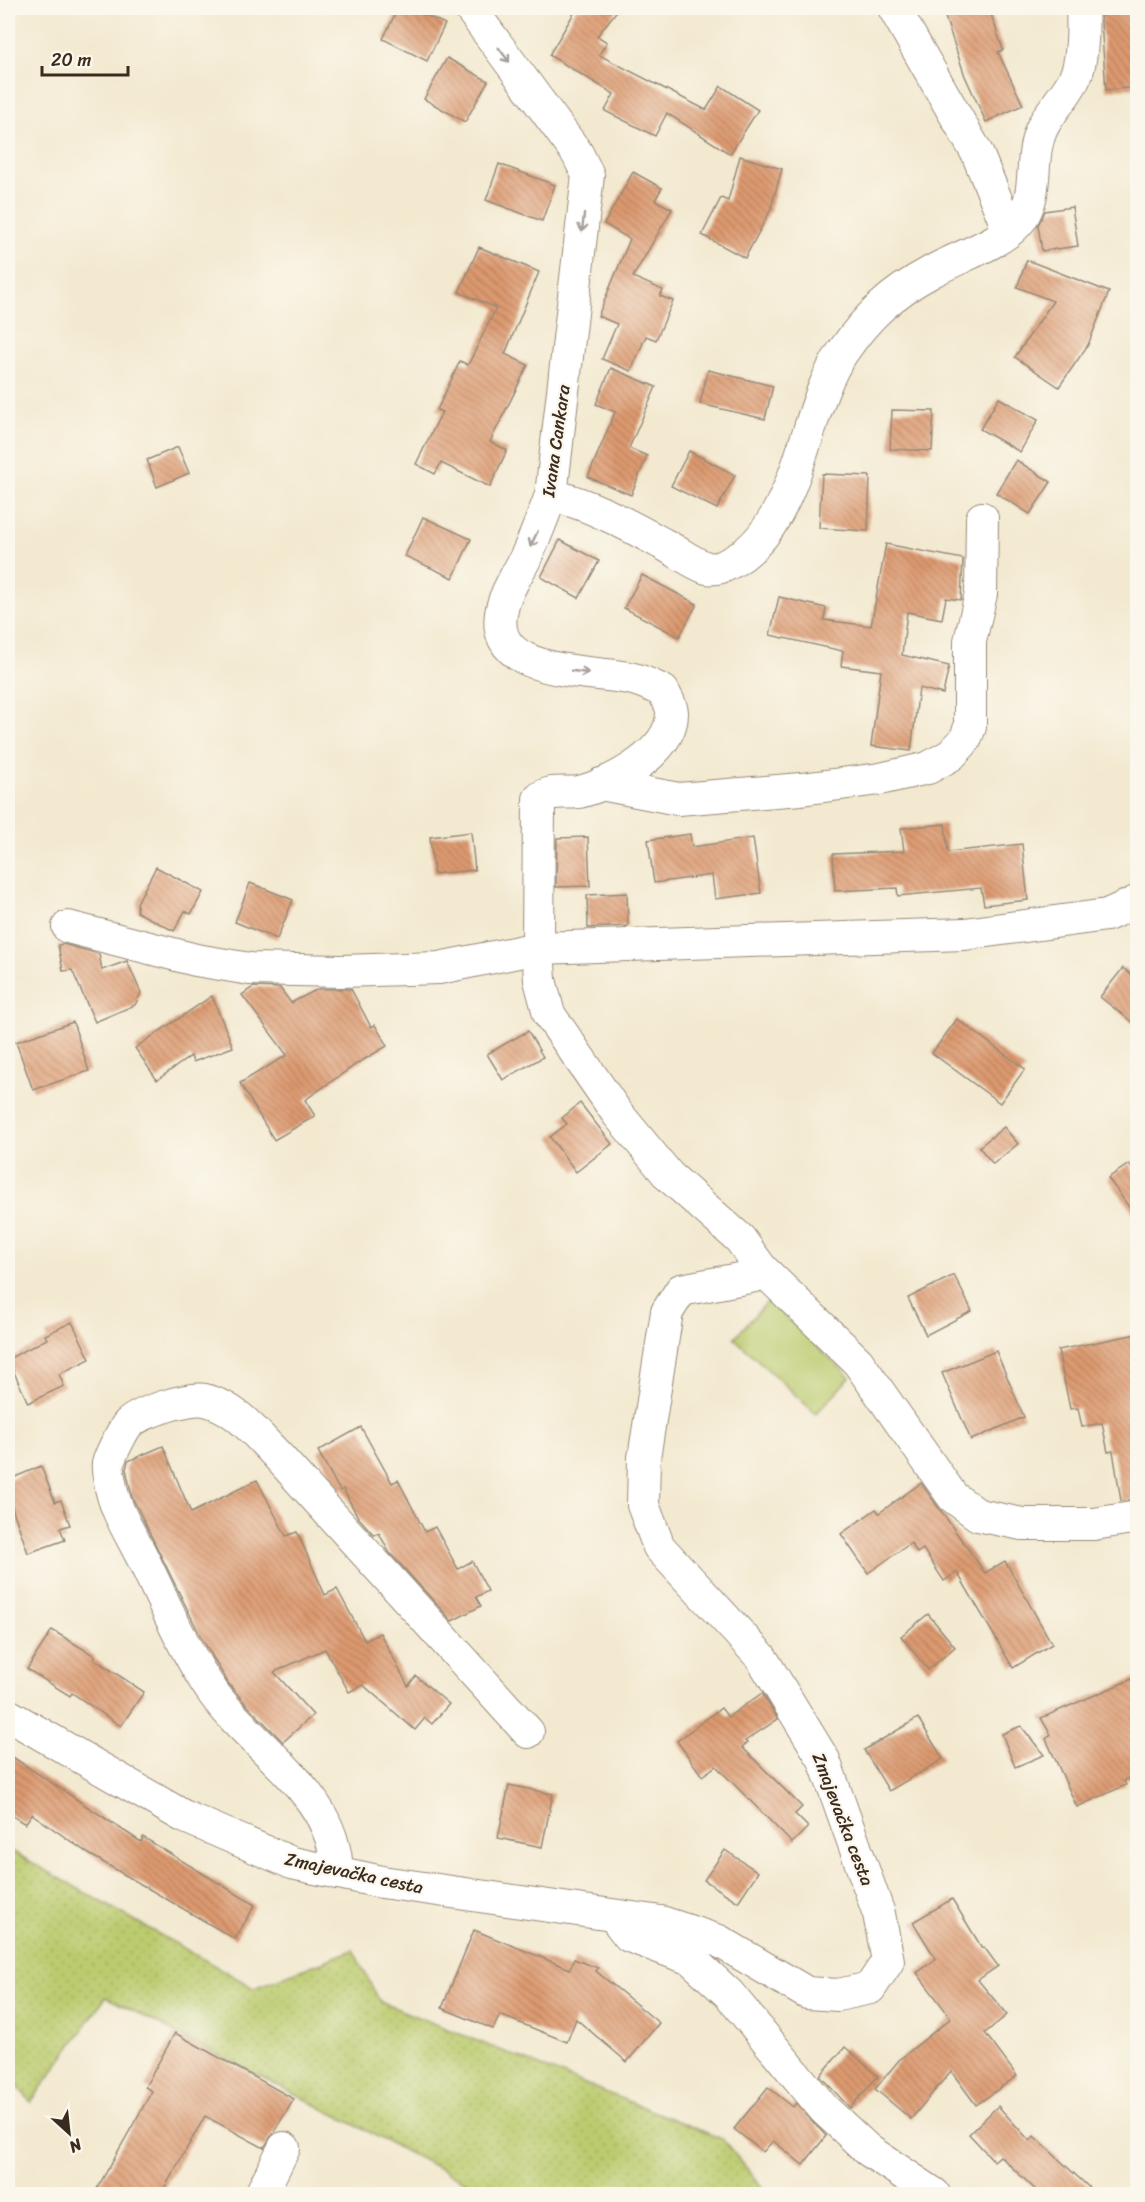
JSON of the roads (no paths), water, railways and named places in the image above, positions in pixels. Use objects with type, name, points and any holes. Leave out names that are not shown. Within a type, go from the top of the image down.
[{"type":"street","name":"Ivana Cankara","points":[[470,8],[577,153],[588,175],[551,495],[537,534],[503,604],[499,626],[508,645],[523,658],[538,666],[635,679],[663,691],[672,711],[669,731],[654,753],[601,784],[578,792],[546,794],[539,799],[538,948]]},
{"type":"street","points":[[894,8],[977,153],[1009,231]]},
{"type":"street","points":[[551,495],[572,500],[708,568],[723,567],[746,553],[769,526],[794,479],[824,385],[841,354],[876,308],[930,272],[1009,231],[1022,217],[1032,194],[1036,139],[1050,111],[1076,75],[1083,27],[1082,8]]},
{"type":"street","points":[[601,784],[678,799],[790,790],[880,779],[928,768],[951,755],[965,740],[970,727],[970,642],[981,594],[982,518]]},
{"type":"street","points":[[68,927],[196,960],[250,969],[341,972],[439,968],[538,948],[966,934],[1107,915],[1137,901]]},
{"type":"street","points":[[538,948],[540,980],[549,1014],[617,1113],[669,1176],[740,1239],[761,1268],[858,1362],[953,1497],[978,1515],[1022,1524],[1094,1524],[1137,1517]]},
{"type":"street","name":"Zmajevačka cesta","points":[[8,1715],[183,1816],[292,1863],[382,1882],[661,1922],[719,1941],[807,1993],[838,1995],[870,1988],[888,1961],[879,1914],[824,1760],[761,1657],[659,1547],[643,1505],[644,1458],[667,1312],[681,1290],[755,1276],[761,1268]]},
{"type":"street","points":[[337,1872],[337,1854],[323,1819],[299,1782],[252,1739],[214,1694],[192,1658],[112,1496],[108,1464],[127,1424],[146,1414],[181,1402],[203,1400],[233,1411],[276,1454],[528,1732]]},
{"type":"street","points":[[618,1916],[619,1924],[629,1936],[691,1959],[729,1994],[824,2109],[868,2150],[933,2194]]},
{"type":"street","points":[[261,2194],[284,2148]]}]
